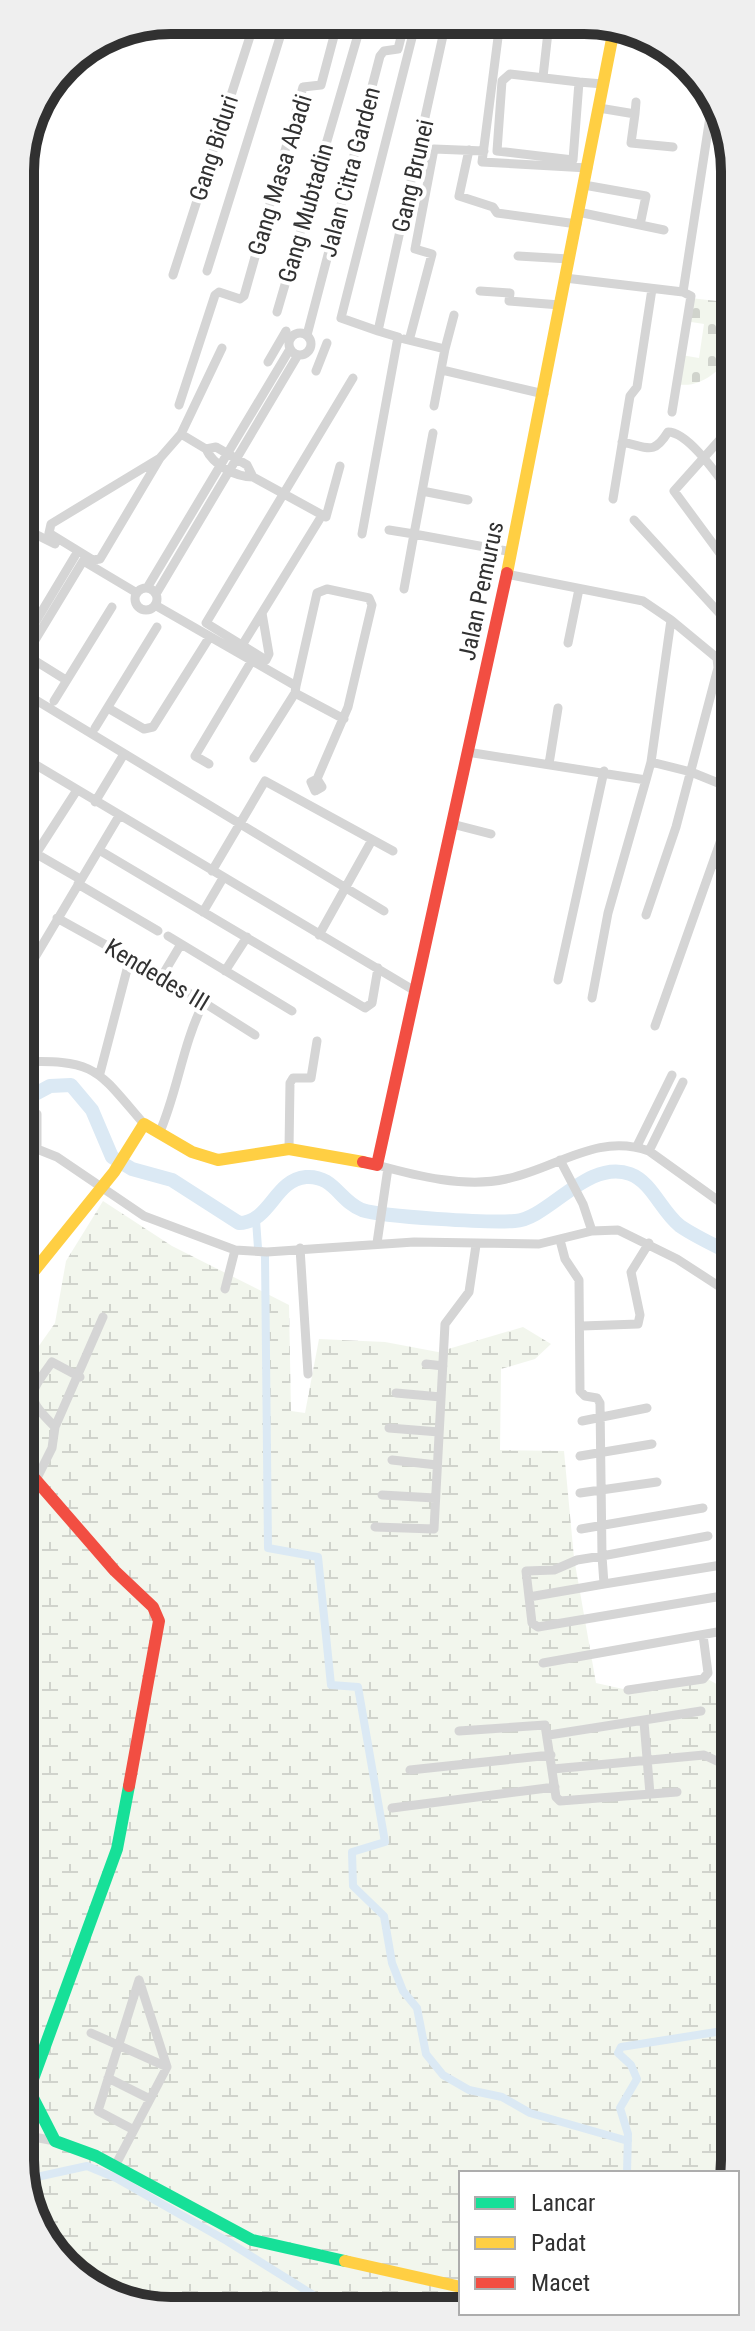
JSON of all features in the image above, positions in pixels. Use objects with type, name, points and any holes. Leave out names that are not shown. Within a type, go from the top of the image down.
[{"type":"street","name":"Gang Biduri","points":[[173,275],[251,34]]},
{"type":"street","points":[[207,271],[281,34]]},
{"type":"street","name":"Gang Masa Abadi","points":[[179,405],[215,295],[219,292],[240,299],[244,296],[303,87],[321,85],[335,34]]},
{"type":"street","name":"Gang Mubtadin","points":[[277,312],[358,34]]},
{"type":"street","name":"Jalan Citra Garden","points":[[307,335],[380,56],[384,51],[398,49],[402,34]]},
{"type":"street","points":[[413,34],[341,318],[445,349]]},
{"type":"street","name":"Gang Brunei","points":[[378,331],[443,34]]},
{"type":"street","points":[[499,34],[482,162],[589,165]]},
{"type":"street","points":[[543,77],[548,34]]},
{"type":"street","name":"Jalan Pemurus","points":[[382,1166],[415,991],[512,552],[612,38]]},
{"type":"street","points":[[589,165],[573,160],[497,151],[504,76],[603,84]]},
{"type":"street","points":[[573,160],[579,82]]},
{"type":"street","points":[[636,102],[631,143],[673,147]]},
{"type":"street","points":[[599,108],[635,114]]},
{"type":"street","points":[[683,292],[710,118]]},
{"type":"street","points":[[410,337],[432,254],[415,249],[434,149],[484,151]]},
{"type":"street","points":[[469,150],[459,196],[493,207],[497,213],[578,218],[664,230]]},
{"type":"street","points":[[584,185],[646,196],[640,225]]},
{"type":"street","points":[[518,256],[569,259]]},
{"type":"street","points":[[565,278],[683,292],[691,296],[672,412]]},
{"type":"street","points":[[613,499],[630,396],[637,387],[652,289]]},
{"type":"street","points":[[480,291],[510,293],[509,301],[560,305]]},
{"type":"street","points":[[434,406],[454,315]]},
{"type":"street","points":[[137,593],[136,603],[148,610],[293,344],[296,333],[307,335]]},
{"type":"street","points":[[268,362],[307,335]]},
{"type":"street","points":[[362,534],[397,337]]},
{"type":"street","points":[[293,344],[326,347],[317,367],[311,360],[293,344]]},
{"type":"street","points":[[160,458],[51,524],[48,529],[51,535],[98,560],[160,458],[181,434],[222,348]]},
{"type":"street","points":[[442,370],[544,394]]},
{"type":"street","points":[[262,613],[268,658],[263,660],[207,626],[353,378]]},
{"type":"street","points":[[622,442],[655,448],[671,431],[702,458],[721,481]]},
{"type":"street","points":[[404,589],[433,433]]},
{"type":"street","points":[[181,434],[206,449],[210,459],[225,468],[241,477],[253,477],[322,518]]},
{"type":"street","points":[[721,438],[674,491],[721,555]]},
{"type":"street","points":[[206,449],[216,447],[232,456],[247,465],[253,477]]},
{"type":"street","points":[[241,647],[322,518],[329,514],[340,466]]},
{"type":"street","points":[[422,491],[468,500]]},
{"type":"street","points":[[634,520],[721,618]]},
{"type":"street","points":[[389,530],[512,552]]},
{"type":"street","points":[[34,532],[137,593],[153,596],[209,638],[344,719]]},
{"type":"street","points":[[34,633],[79,558]]},
{"type":"street","points":[[506,574],[643,601],[717,658]]},
{"type":"street","points":[[254,758],[296,690],[317,593],[327,589],[369,598],[372,605],[344,719],[317,779]]},
{"type":"street","points":[[568,643],[579,589]]},
{"type":"street","points":[[54,701],[112,607]]},
{"type":"street","points":[[592,998],[608,913],[651,762],[671,620]]},
{"type":"street","points":[[95,728],[157,627]]},
{"type":"street","points":[[108,708],[144,729],[153,727],[209,638]]},
{"type":"street","points":[[646,915],[691,772],[721,651]]},
{"type":"street","points":[[34,658],[66,680]]},
{"type":"street","points":[[209,764],[195,756],[251,662]]},
{"type":"street","points":[[34,699],[384,911]]},
{"type":"street","points":[[549,764],[558,708]]},
{"type":"street","points":[[467,752],[604,771],[646,780]]},
{"type":"street","points":[[95,802],[124,754]]},
{"type":"street","points":[[651,762],[721,783]]},
{"type":"street","points":[[34,764],[415,991]]},
{"type":"street","points":[[558,980],[604,771]]},
{"type":"street","points":[[212,871],[266,781],[393,851]]},
{"type":"street","points":[[34,856],[77,790]]},
{"type":"street","points":[[34,958],[119,816]]},
{"type":"street","points":[[452,824],[491,834]]},
{"type":"street","points":[[319,935],[372,840]]},
{"type":"street","points":[[655,1026],[721,840]]},
{"type":"street","points":[[99,850],[365,1008],[372,1003],[378,968]]},
{"type":"street","points":[[36,853],[158,931]]},
{"type":"street","points":[[713,863],[721,866]]},
{"type":"street","points":[[203,912],[223,878]]},
{"type":"street","name":"Kendedes III","points":[[57,918],[162,976],[255,1035]]},
{"type":"street","points":[[168,936],[292,1011]]},
{"type":"street","points":[[225,971],[247,937]]},
{"type":"street","points":[[162,976],[181,944]]},
{"type":"street","points":[[100,1073],[130,958]]},
{"type":"street","points":[[159,1134],[173,1100],[172,1091],[188,1035],[204,1002]]},
{"type":"street","points":[[289,1149],[290,1083],[293,1078],[311,1078],[317,1041]]},
{"type":"street","points":[[34,1062],[69,1061],[100,1073],[144,1124],[192,1152],[218,1160],[289,1149],[428,1177],[490,1182],[607,1145],[637,1146],[649,1151],[721,1203]]},
{"type":"street","points":[[637,1146],[672,1075]]},
{"type":"street","points":[[649,1151],[683,1082]]},
{"type":"street","points":[[37,1114],[37,1148]]},
{"type":"street","points":[[34,1271],[114,1172],[144,1124]]},
{"type":"street","points":[[34,1147],[57,1157],[144,1216],[235,1250],[262,1252],[377,1243],[539,1244],[592,1231],[618,1230],[649,1243],[721,1288]]},
{"type":"street","points":[[560,1160],[577,1190],[592,1231]]},
{"type":"street","points":[[377,1243],[382,1166]]},
{"type":"street","points":[[560,1240],[565,1259],[579,1280],[582,1326],[580,1391],[585,1396],[599,1399],[604,1584]]},
{"type":"street","points":[[582,1326],[638,1324],[640,1315],[631,1272],[649,1243]]},
{"type":"street","points":[[375,1527],[434,1529],[445,1324],[469,1292],[476,1245]]},
{"type":"street","points":[[300,1248],[308,1374]]},
{"type":"street","points":[[225,1289],[235,1250]]},
{"type":"street","points":[[34,1473],[52,1448],[55,1427],[80,1377],[103,1317]]},
{"type":"street","points":[[34,1388],[52,1362],[80,1377]]},
{"type":"street","points":[[426,1364],[443,1366]]},
{"type":"street","points":[[396,1393],[441,1397]]},
{"type":"street","points":[[34,1403],[55,1427]]},
{"type":"street","points":[[582,1421],[647,1408]]},
{"type":"street","points":[[389,1428],[439,1432]]},
{"type":"street","points":[[580,1456],[601,1455],[652,1444]]},
{"type":"street","points":[[392,1460],[437,1465]]},
{"type":"street","points":[[580,1493],[657,1482]]},
{"type":"street","points":[[34,1483],[153,1607],[159,1627],[117,1849],[34,2076]]},
{"type":"street","points":[[382,1495],[435,1498]]},
{"type":"street","points":[[581,1529],[703,1508]]},
{"type":"street","points":[[708,1536],[577,1560],[554,1570],[528,1569],[532,1623],[538,1627],[721,1596]]},
{"type":"street","points":[[529,1597],[721,1565]]},
{"type":"street","points":[[543,1663],[721,1632]]},
{"type":"street","points":[[628,1690],[703,1679],[708,1673],[703,1635]]},
{"type":"street","points":[[549,1735],[701,1711]]},
{"type":"street","points":[[644,1722],[650,1794]]},
{"type":"street","points":[[459,1731],[545,1725],[549,1735],[556,1797],[560,1801],[677,1792]]},
{"type":"street","points":[[410,1770],[551,1755]]},
{"type":"street","points":[[553,1769],[704,1755],[721,1763]]},
{"type":"street","points":[[392,1808],[555,1787]]},
{"type":"street","points":[[115,2166],[134,2130],[150,2099],[167,2067],[139,1980],[98,2111],[134,2130]]},
{"type":"street","points":[[91,2033],[167,2067]]},
{"type":"street","points":[[108,2078],[150,2099]]},
{"type":"street","points":[[34,2100],[55,2141]]},
{"type":"street","points":[[34,2137],[55,2141],[115,2166],[252,2240],[459,2287]]},
{"type":"green space","points":[[690,298],[721,301],[721,367],[701,381],[685,385],[677,384],[681,355],[699,358],[704,324],[685,321]]},
{"type":"green space","points":[[103,1201],[172,1246],[289,1305],[291,1411],[305,1413],[319,1339],[385,1342],[438,1352],[523,1327],[551,1344],[535,1359],[501,1369],[500,1450],[564,1451],[574,1558],[596,1683],[632,1691],[704,1677],[720,1686],[721,2171],[459,2171],[459,2297],[171,2297],[145,2294],[111,2283],[88,2269],[62,2243],[41,2204],[34,2160],[34,1353],[55,1323],[66,1261]]},
{"type":"waterway","points":[[34,1095],[50,1086],[71,1085],[92,1110],[112,1157],[132,1169],[172,1180],[239,1223],[258,1216],[287,1185],[306,1177],[323,1180],[354,1206],[374,1213],[515,1221],[541,1211],[599,1174],[614,1171],[638,1178],[680,1226],[721,1249]]},
{"type":"waterway","points":[[256,1220],[258,1248],[265,1255],[268,1548],[318,1557],[331,1685],[358,1687],[385,1842],[352,1852],[353,1886],[384,1916],[392,1963],[403,1991],[417,2008],[426,2054],[443,2075],[469,2090],[502,2097],[530,2113],[628,2141]]},
{"type":"waterway","points":[[627,2171],[628,2134],[620,2108],[637,2079],[631,2065],[618,2053],[621,2047],[721,2031]]},
{"type":"waterway","points":[[36,2177],[87,2166],[116,2178],[227,2241],[316,2297]]},
{"type":"traffic: fast","points":[[34,2076],[117,1849],[129,1786]]},
{"type":"traffic: fast","points":[[34,2100],[55,2141],[96,2156],[252,2240],[345,2261]]},
{"type":"traffic: slow","points":[[507,573],[612,38]]},
{"type":"traffic: slow","points":[[34,1271],[114,1172],[144,1124],[192,1152],[218,1160],[289,1149],[363,1162]]},
{"type":"traffic: slow","points":[[345,2261],[459,2287]]},
{"type":"traffic: jam","points":[[363,1162],[377,1165],[507,573]]},
{"type":"traffic: jam","points":[[34,1478],[115,1571],[153,1607],[159,1621],[129,1786]]}]
